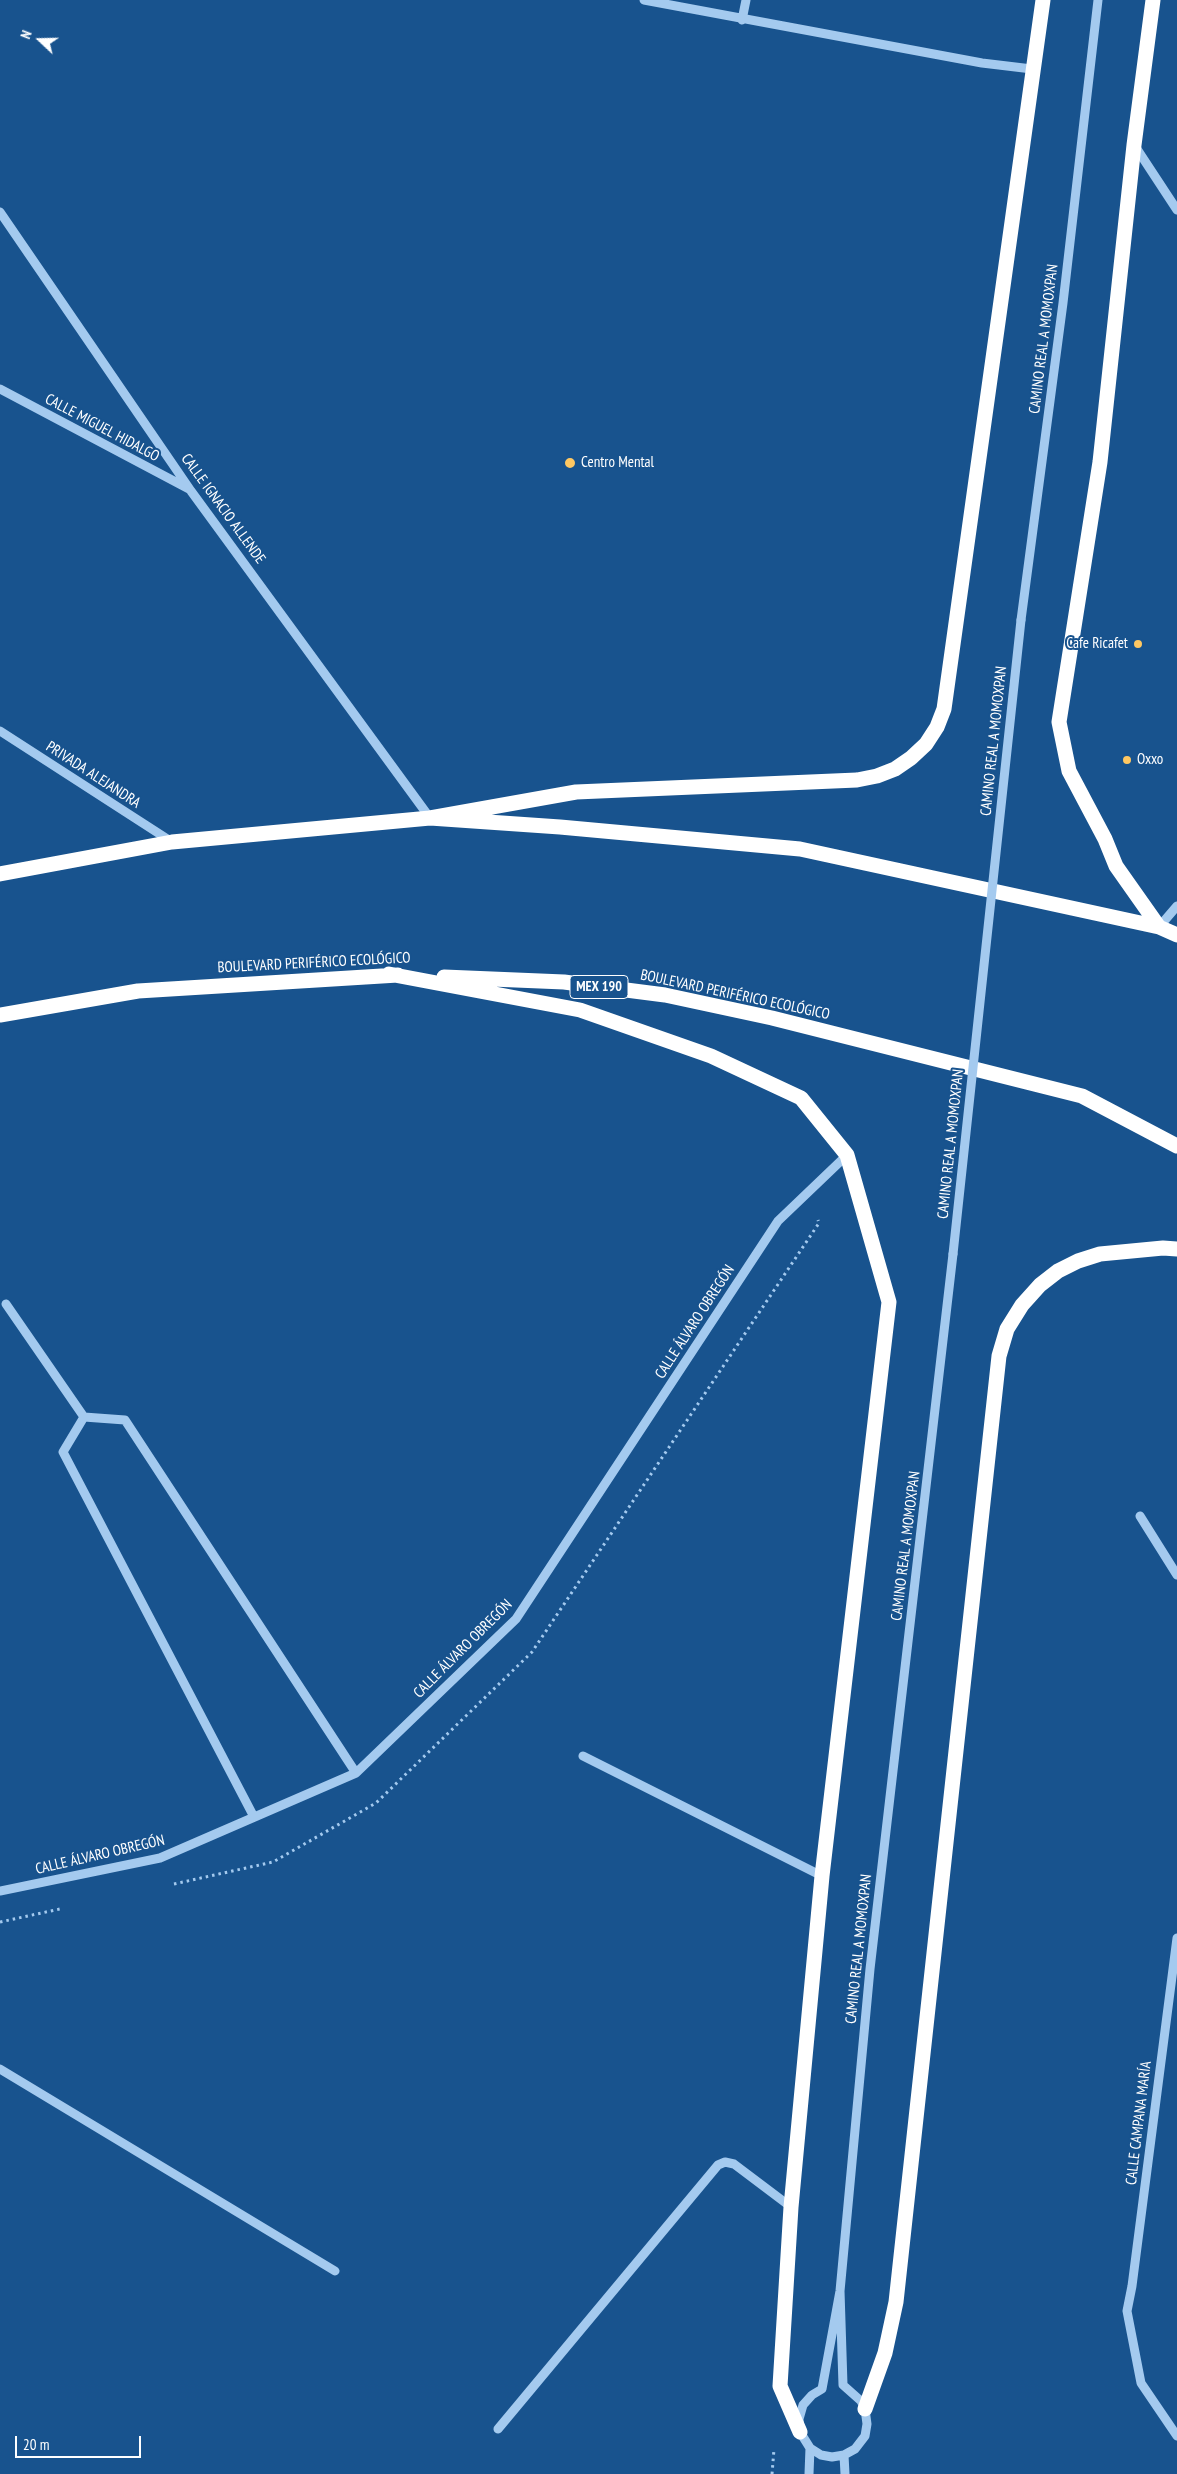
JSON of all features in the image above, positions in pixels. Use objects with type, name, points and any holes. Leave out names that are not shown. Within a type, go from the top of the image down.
[{"type":"highway","points":[[0,874],[172,842],[430,818],[576,792],[857,780],[895,769],[911,758],[926,744],[937,727],[944,709],[1032,70],[1044,0]]},
{"type":"highway","points":[[1153,0],[1134,145],[1100,462],[1060,722],[1069,771],[1105,839],[1116,866],[1159,927]]},
{"type":"highway","points":[[430,818],[560,827],[800,848],[1159,927],[1177,935]]},
{"type":"highway","points":[[389,974],[580,1010],[711,1056],[801,1098],[847,1155],[889,1302],[822,1876],[791,2207],[780,2386],[800,2432]]},
{"type":"highway","name":"BOULEVARD PERIFÉRICO ECOLÓGICO","points":[[0,1015],[138,991],[389,974],[564,982],[665,995],[772,1018],[1082,1096],[1177,1146]]},
{"type":"highway","points":[[865,2408],[885,2353],[896,2302],[999,1356],[1007,1329],[1022,1305],[1040,1285],[1058,1271],[1078,1261],[1100,1254],[1163,1248],[1177,1249]]},
{"type":"street","points":[[644,0],[742,20],[982,63],[1032,70]]},
{"type":"street","points":[[742,20],[746,0]]},
{"type":"street","name":"CAMINO REAL A MOMOXPAN","points":[[800,2432],[799,2419],[803,2405],[812,2395],[822,2389],[840,2292],[870,1968],[953,1254],[1021,620],[1063,303],[1098,0]]},
{"type":"street","points":[[1134,145],[1177,210]]},
{"type":"street","name":"CALLE IGNACIO ALLENDE","points":[[0,212],[191,491],[430,818]]},
{"type":"street","name":"CALLE MIGUEL HIDALGO","points":[[0,390],[191,491]]},
{"type":"street","name":"PRIVADA ALEJANDRA","points":[[0,730],[172,842]]},
{"type":"street","points":[[1159,927],[1177,906]]},
{"type":"street","name":"CALLE ÁLVARO OBREGÓN","points":[[0,1891],[160,1858],[356,1772],[516,1619],[778,1221],[847,1155]]},
{"type":"street","points":[[6,1304],[84,1417]]},
{"type":"street","points":[[84,1417],[125,1420],[356,1772]]},
{"type":"street","points":[[84,1417],[63,1452],[254,1817]]},
{"type":"street","points":[[1140,1516],[1177,1575]]},
{"type":"street","points":[[583,1756],[822,1876]]},
{"type":"street","name":"CALLE CAMPANA MARÍA","points":[[1177,1938],[1132,2286],[1127,2311],[1141,2383],[1177,2436]]},
{"type":"street","points":[[0,2069],[335,2271]]},
{"type":"street","points":[[498,2429],[718,2165],[725,2162],[734,2164],[791,2207]]},
{"type":"street","name":"CAMINO REAL A MOMOXPAN","points":[[840,2292],[843,2385],[861,2401],[865,2408]]},
{"type":"street","points":[[800,2432],[810,2448],[821,2455],[832,2457],[844,2455],[855,2449],[865,2436],[868,2424],[865,2408]]},
{"type":"street","points":[[808,2474],[810,2448]]},
{"type":"street","points":[[844,2455],[844,2474]]},
{"type":"place","name":"Centro Mental","points":[[570,463]]},
{"type":"place","name":"Cafe Ricafet","points":[[1138,644]]},
{"type":"place","name":"Oxxo","points":[[1127,760]]}]
